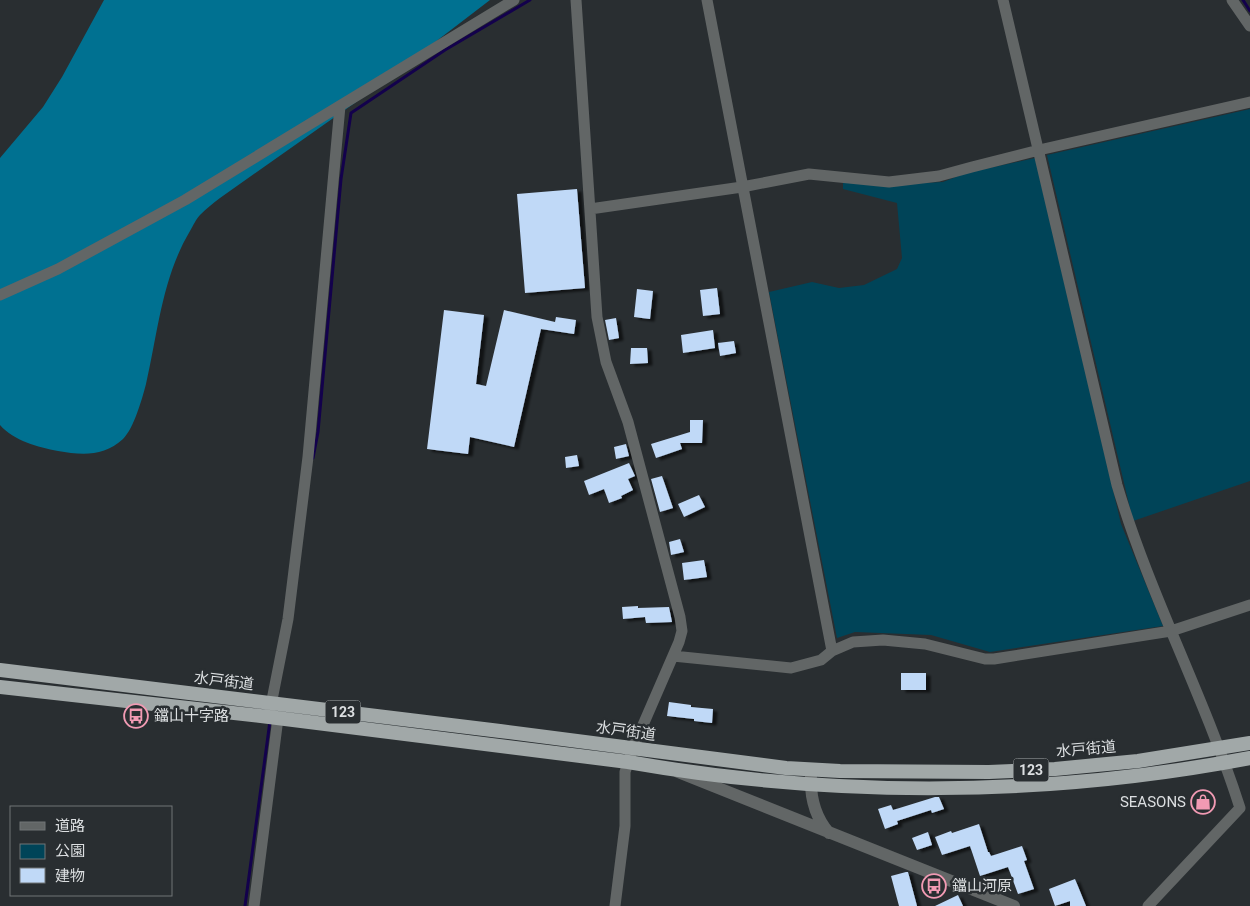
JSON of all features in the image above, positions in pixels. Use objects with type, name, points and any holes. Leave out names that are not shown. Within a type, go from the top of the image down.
[{"type":"highway","name":"水戸街道","points":[[0,670],[273,713],[671,769],[810,784],[944,788],[1055,784],[1152,774],[1250,758]]},
{"type":"highway","name":"水戸街道","points":[[0,686],[633,748],[779,767],[811,769],[989,772],[1054,769],[1138,761],[1250,743]]},
{"type":"street","points":[[0,295],[58,269],[185,200],[514,0]]},
{"type":"street","points":[[576,0],[597,317],[606,362],[628,422],[680,617],[682,631],[680,642],[672,656],[628,762],[624,782],[625,826],[616,906]]},
{"type":"street","points":[[707,0],[832,651]]},
{"type":"street","points":[[1003,0],[1117,485],[1130,530],[1226,762],[1240,808],[1148,906]]},
{"type":"street","points":[[1232,0],[1250,26]]},
{"type":"street","points":[[590,209],[742,187],[809,174],[889,182],[940,176],[1039,150],[1250,102]]},
{"type":"street","points":[[254,906],[273,713],[288,619],[308,457],[340,106]]},
{"type":"street","points":[[672,656],[791,668],[821,660],[832,651],[852,642],[883,640],[925,644],[985,659],[994,659],[1171,631],[1250,605]]},
{"type":"street","points":[[671,769],[1014,906]]},
{"type":"street","points":[[811,769],[810,784],[816,812],[829,833]]},
{"type":"green space","points":[[1250,109],[1250,481],[1133,521],[1047,155]]},
{"type":"green space","points":[[1035,158],[1121,524],[1163,626],[990,652],[931,635],[855,632],[837,638],[769,292],[812,282],[839,288],[864,285],[897,269],[902,258],[897,203],[843,189],[843,181],[886,185],[943,182],[966,173]]},
{"type":"shaded area","points":[[104,0],[490,0],[366,95],[220,198],[200,215],[173,267],[162,306],[146,384],[131,428],[116,445],[100,452],[84,454],[35,445],[12,435],[0,425],[0,158],[43,107],[62,77]]},
{"type":"building","points":[[577,189],[585,288],[525,293],[517,194]]},
{"type":"building","points":[[717,288],[720,314],[703,316],[700,290]]},
{"type":"building","points":[[637,289],[653,291],[650,319],[634,317]]},
{"type":"building","points":[[444,310],[484,315],[476,384],[486,386],[504,310],[555,322],[556,317],[576,320],[574,334],[541,329],[514,447],[470,437],[468,454],[427,449]]},
{"type":"building","points":[[616,318],[619,338],[609,340],[605,320]]},
{"type":"building","points":[[713,330],[715,348],[683,353],[681,335]]},
{"type":"building","points":[[734,341],[736,353],[720,356],[718,343]]},
{"type":"building","points":[[631,348],[647,348],[648,363],[630,364]]},
{"type":"building","points":[[690,420],[703,420],[702,443],[680,443],[682,449],[656,458],[651,444],[690,432]]},
{"type":"building","points":[[626,444],[629,456],[616,459],[614,447]]},
{"type":"building","points":[[577,455],[579,466],[566,468],[565,457]]},
{"type":"building","points":[[629,463],[635,476],[628,479],[633,490],[621,496],[622,498],[609,503],[604,489],[589,495],[584,481]]},
{"type":"building","points":[[662,476],[673,508],[660,512],[651,479]]},
{"type":"building","points":[[699,495],[705,507],[684,517],[678,504]]},
{"type":"building","points":[[680,539],[684,552],[671,555],[669,542]]},
{"type":"building","points":[[704,560],[707,577],[684,580],[682,563]]},
{"type":"building","points":[[638,606],[638,608],[669,607],[672,622],[646,623],[645,617],[623,619],[622,607]]},
{"type":"building","points":[[901,673],[926,673],[926,690],[901,690]]},
{"type":"building","points":[[669,702],[713,709],[712,723],[667,716]]},
{"type":"building","points":[[939,797],[944,809],[932,813],[931,810],[897,821],[898,824],[885,829],[878,809],[891,805],[893,810]]},
{"type":"building","points":[[979,824],[991,856],[1022,846],[1027,860],[1024,861],[1034,889],[1018,894],[1008,867],[980,876],[970,846],[942,855],[935,837]]},
{"type":"building","points":[[928,832],[932,845],[917,850],[912,838]]},
{"type":"building","points":[[908,872],[917,906],[899,906],[891,876]]},
{"type":"building","points":[[1075,879],[1086,906],[1070,906],[1070,901],[1055,906],[1049,889]]},
{"type":"building","points":[[958,895],[963,906],[935,906]]},
{"type":"waterway","points":[[313,458],[318,432],[341,179],[351,113],[445,50],[530,0]]},
{"type":"waterway","points":[[1243,0],[1250,11]]},
{"type":"waterway","points":[[245,906],[270,721]]},
{"type":"place","name":"鐺山十字路","points":[[136,716]]},
{"type":"place","name":"SEASONS","points":[[1203,802]]},
{"type":"place","name":"鐺山河原","points":[[934,886]]}]
